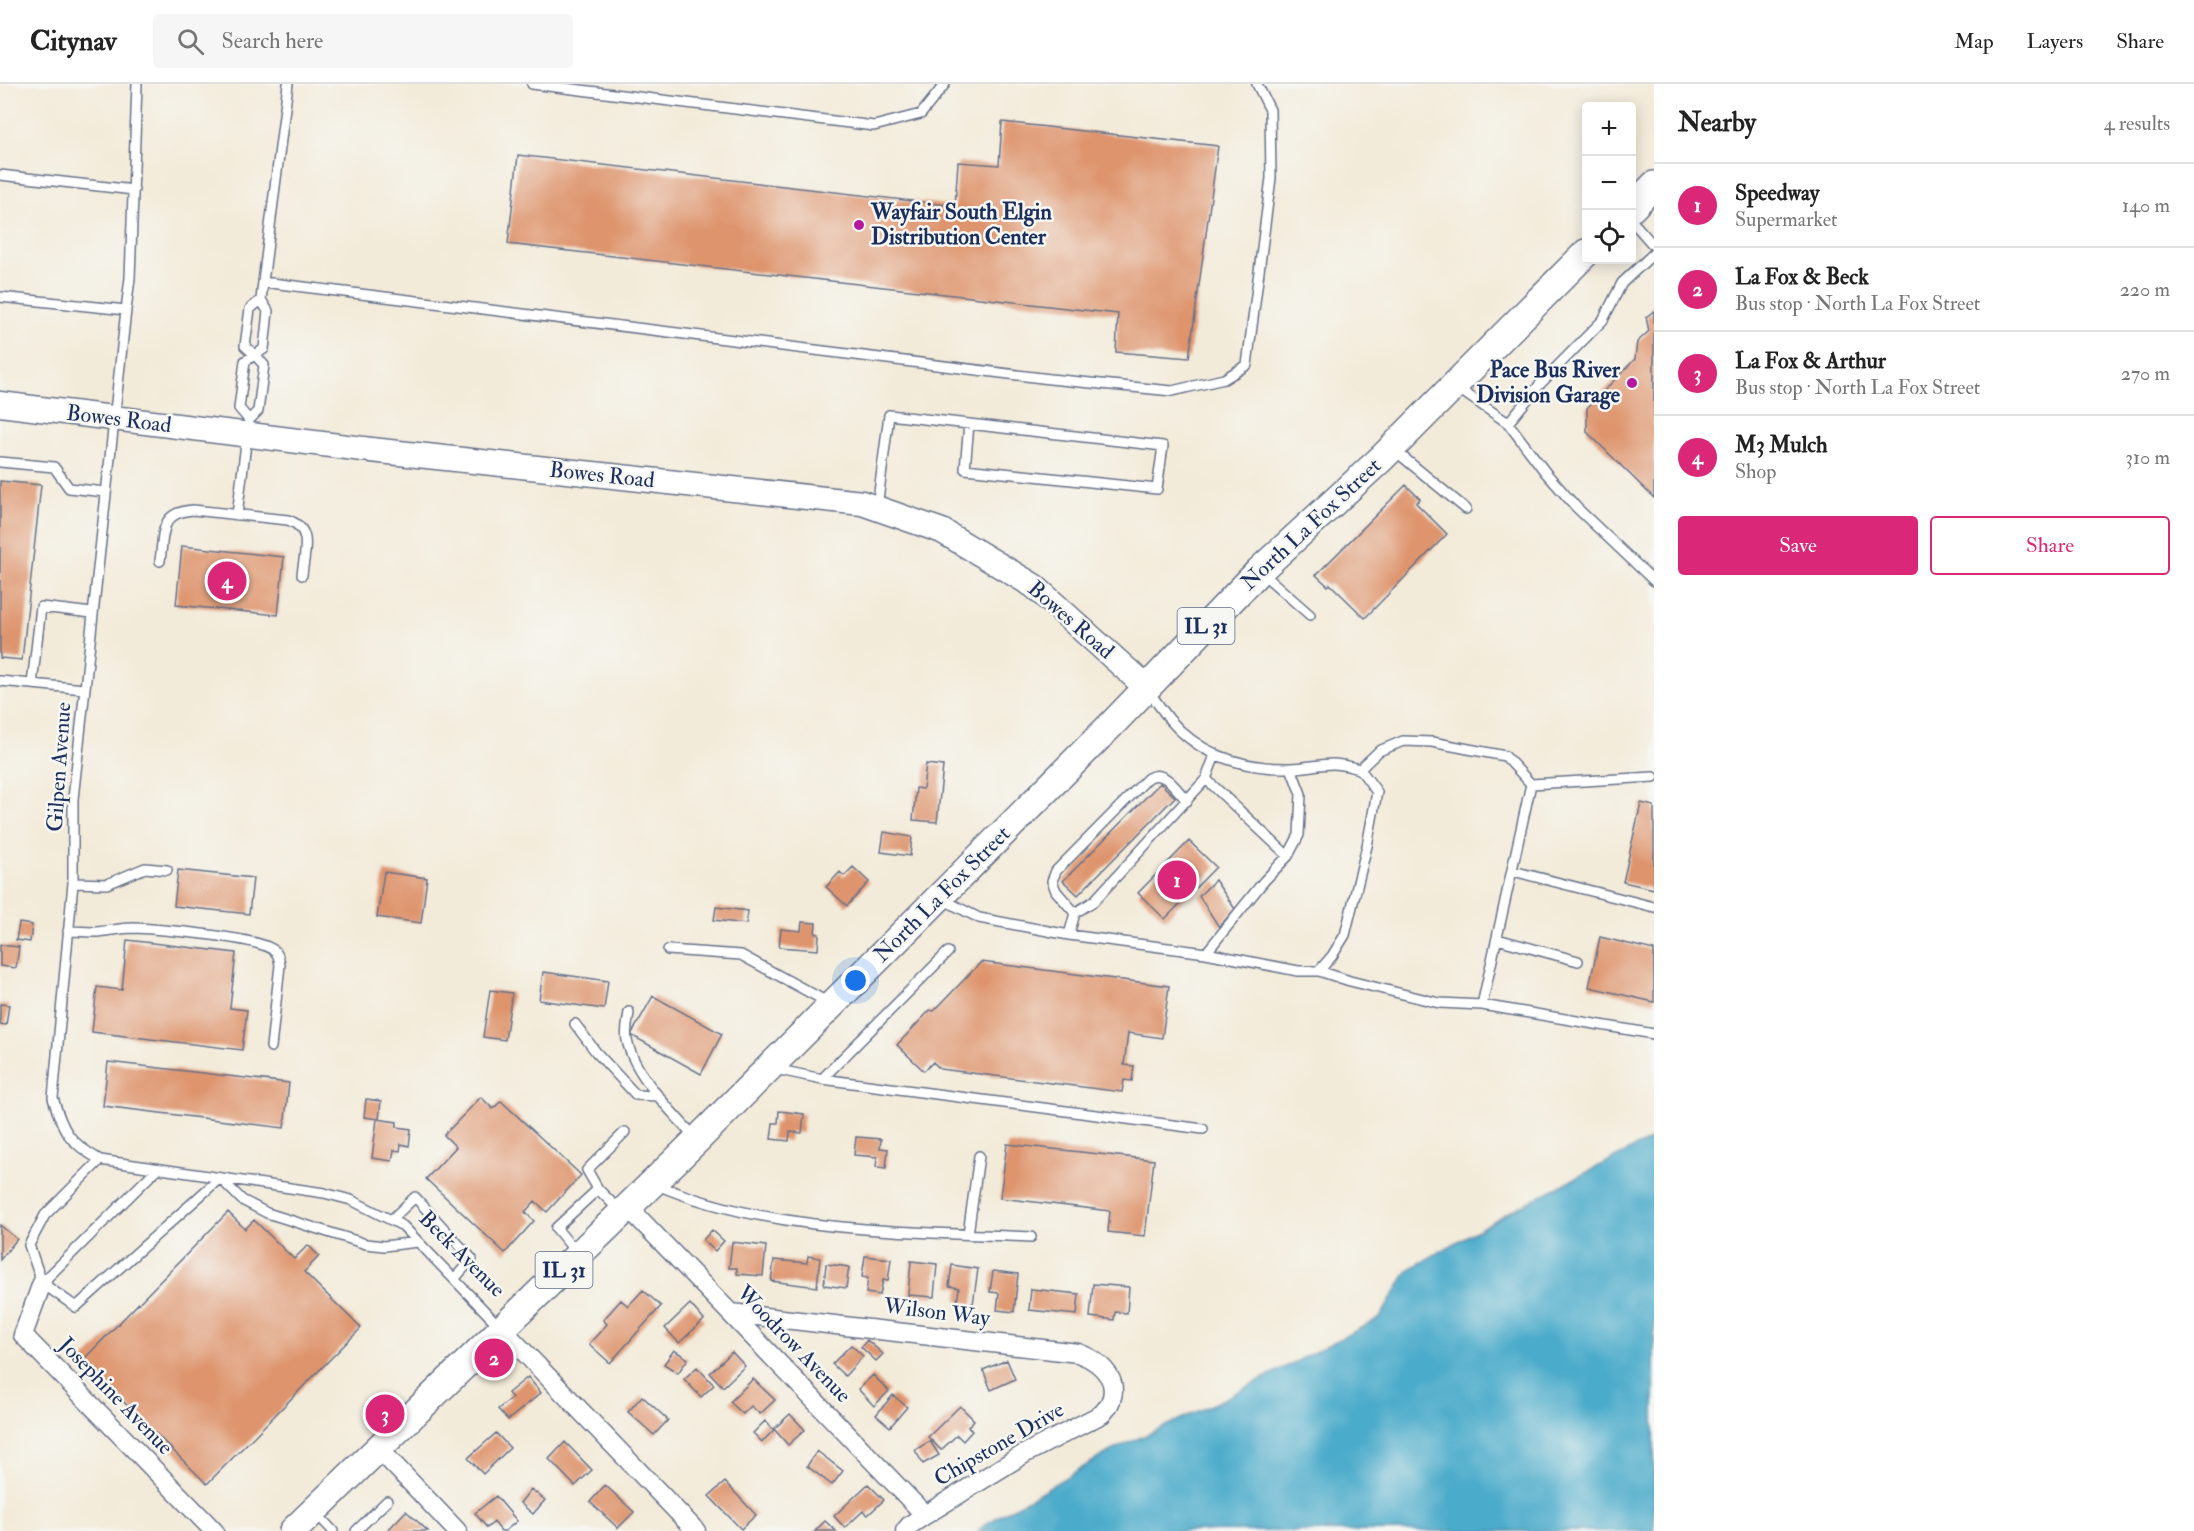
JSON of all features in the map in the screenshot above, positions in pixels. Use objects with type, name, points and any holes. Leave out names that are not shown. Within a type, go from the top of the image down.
[{"type":"main road","points":[[1636,204],[1654,185]]},
{"type":"main road","name":"North La Fox Street","points":[[294,1531],[698,1140],[1147,688],[1259,571],[1391,448],[1582,258]]},
{"type":"street","name":"Bowes Road","points":[[0,404],[114,418],[248,427],[862,502],[942,531],[1035,586],[1147,688]]},
{"type":"street","name":"Woodrow Avenue","points":[[625,1210],[731,1313],[925,1515]]},
{"type":"street","name":"Josephine Avenue","points":[[42,1283],[23,1335],[214,1531]]},
{"type":"street","name":"Wilson Way","points":[[731,1313],[1078,1353],[1094,1359],[1106,1369],[1111,1382],[1112,1395]]},
{"type":"street","name":"Beck Avenue","points":[[503,1330],[696,1531]]},
{"type":"street","name":"Chipstone Drive","points":[[905,1531],[925,1515],[1024,1454],[1102,1414],[1108,1407],[1112,1395]]},
{"type":"street","points":[[379,1449],[457,1531]]},
{"type":"lane","name":"Gilpen Avenue","points":[[59,1119],[53,1098],[74,883],[73,799],[130,278],[137,84]]},
{"type":"lane","points":[[248,427],[239,408],[244,362],[264,349],[268,311],[261,300],[288,84]]},
{"type":"lane","points":[[532,84],[874,126],[921,114],[945,84]]},
{"type":"lane","points":[[263,282],[1050,379],[1172,391],[1224,379],[1247,365],[1271,178],[1270,110],[1257,84]]},
{"type":"lane","points":[[0,176],[134,190]]},
{"type":"lane","points":[[1636,226],[1654,246]]},
{"type":"lane","points":[[1508,423],[1541,383],[1603,320],[1622,284],[1654,253]]},
{"type":"lane","points":[[0,297],[126,310]]},
{"type":"lane","points":[[237,515],[248,427],[258,411],[264,365],[245,346],[250,309],[261,300]]},
{"type":"lane","points":[[1454,386],[1508,423],[1546,473],[1577,508],[1654,581]]},
{"type":"lane","points":[[877,508],[889,415],[969,424],[1163,446],[1157,489],[965,469],[969,424]]},
{"type":"lane","points":[[1391,448],[1466,509]]},
{"type":"lane","points":[[0,462],[54,467],[69,488],[105,492]]},
{"type":"lane","points":[[160,561],[165,524],[171,515],[179,511],[193,510],[288,520],[298,524],[303,530],[305,540],[302,574]]},
{"type":"lane","points":[[1259,571],[1310,615]]},
{"type":"lane","points":[[32,684],[41,607],[92,613]]},
{"type":"lane","points":[[0,681],[84,689]]},
{"type":"lane","points":[[1147,688],[1171,721],[1191,739],[1215,755],[1235,763],[1291,768],[1334,764],[1360,769],[1377,792],[1367,846],[1344,935],[1332,956],[1319,970]]},
{"type":"lane","points":[[1360,769],[1379,751],[1402,741],[1432,742],[1505,756],[1532,784],[1654,777]]},
{"type":"lane","points":[[1069,935],[1075,913],[1094,901],[1187,801],[1206,779],[1215,755]]},
{"type":"lane","points":[[1206,953],[1264,881],[1288,856],[1299,835],[1301,794],[1291,768]]},
{"type":"lane","points":[[1075,913],[1056,891],[1052,881],[1056,871],[1148,778],[1154,774],[1163,776],[1187,801]]},
{"type":"lane","points":[[1206,779],[1288,856]]},
{"type":"lane","points":[[1482,1005],[1532,784]]},
{"type":"lane","points":[[74,883],[107,884],[145,868],[167,870]]},
{"type":"lane","points":[[1513,871],[1654,907]]},
{"type":"lane","points":[[940,897],[979,918],[1069,935],[1206,953],[1298,971],[1319,970],[1350,981],[1439,1003],[1482,1005],[1654,1034]]},
{"type":"lane","points":[[68,931],[141,929],[228,938],[270,948],[276,953],[280,965],[271,1047]]},
{"type":"lane","points":[[1497,939],[1578,961]]},
{"type":"lane","points":[[669,950],[741,955],[831,1004]]},
{"type":"lane","points":[[822,1079],[948,952]]},
{"type":"lane","points":[[629,1012],[626,1038],[633,1059],[659,1096],[698,1140]]},
{"type":"lane","points":[[575,1024],[596,1052],[636,1095],[659,1096]]},
{"type":"lane","points":[[770,1068],[822,1079],[1203,1129]]},
{"type":"lane","name":"Beck Avenue","points":[[59,1119],[67,1135],[78,1148],[100,1160],[324,1193],[351,1200],[403,1226],[503,1330]]},
{"type":"lane","points":[[625,1132],[587,1170],[598,1189],[625,1210]]},
{"type":"lane","points":[[968,1234],[979,1156]]},
{"type":"lane","points":[[100,1160],[45,1215],[29,1245],[42,1283],[76,1307],[220,1178],[242,1200],[267,1214],[366,1244],[384,1246],[418,1242]]},
{"type":"lane","points":[[42,1283],[157,1169]]},
{"type":"lane","points":[[653,1183],[682,1196],[725,1208],[827,1227],[1032,1237]]},
{"type":"lane","points":[[579,1255],[556,1228],[598,1189]]},
{"type":"lane","points":[[391,1220],[415,1197],[472,1259],[453,1279]]},
{"type":"lane","points":[[356,1531],[387,1501]]},
{"type":"lane","points":[[314,1511],[333,1531]]},
{"type":"water","points":[[1654,1138],[1654,1531],[978,1531],[987,1523],[1111,1451],[1218,1402],[1380,1318],[1408,1270],[1509,1212]]},
{"type":"building","name":"Wayfair South Elgin Distribution Center","points":[[1002,122],[1218,146],[1189,358],[1116,352],[1118,314],[508,244],[518,155],[955,206],[958,162],[999,165]]},
{"type":"building","name":"Pace Bus River Division Garage","points":[[1654,311],[1654,498],[1587,432],[1587,408],[1635,359],[1637,342],[1649,331],[1646,317]]},
{"type":"building","points":[[0,481],[41,485],[22,660],[0,658]]},
{"type":"building","points":[[1406,485],[1420,499],[1416,503],[1447,534],[1365,618],[1330,584],[1328,586],[1316,575]]},
{"type":"building","points":[[182,546],[284,557],[278,615],[176,605]]},
{"type":"building","points":[[926,764],[943,766],[937,822],[913,820],[916,788],[923,789]]},
{"type":"building","points":[[1160,783],[1175,797],[1078,895],[1063,881]]},
{"type":"building","points":[[1641,803],[1654,806],[1654,889],[1623,882]]},
{"type":"building","points":[[884,832],[912,837],[910,856],[881,852]]},
{"type":"building","points":[[1189,841],[1216,867],[1165,919],[1138,893]]},
{"type":"building","points":[[853,867],[869,882],[847,906],[826,887],[840,872],[844,876]]},
{"type":"building","points":[[178,870],[253,878],[249,914],[174,906]]},
{"type":"building","points":[[384,872],[427,878],[421,923],[377,917]]},
{"type":"building","points":[[1215,880],[1235,909],[1219,927],[1199,896]]},
{"type":"building","points":[[716,907],[748,911],[746,924],[714,920]]},
{"type":"building","points":[[802,922],[816,923],[815,933],[819,934],[818,950],[779,947],[781,929],[801,931]]},
{"type":"building","points":[[19,923],[32,925],[30,942],[16,940]]},
{"type":"building","points":[[1600,937],[1654,950],[1654,1002],[1589,987]]},
{"type":"building","points":[[127,940],[236,953],[230,1008],[247,1010],[242,1050],[92,1032],[97,987],[122,990]]},
{"type":"building","points":[[0,945],[19,947],[16,968],[0,966]]},
{"type":"building","points":[[981,962],[1169,986],[1162,1038],[1128,1033],[1124,1065],[1134,1066],[1132,1081],[1124,1080],[1122,1092],[940,1069],[933,1062],[924,1071],[897,1045],[930,1010],[934,1011]]},
{"type":"building","points":[[543,972],[608,981],[604,1009],[539,1000]]},
{"type":"building","points":[[490,990],[512,993],[505,1040],[483,1037]]},
{"type":"building","points":[[653,996],[722,1034],[701,1074],[631,1035]]},
{"type":"building","points":[[0,1004],[9,1005],[6,1025],[0,1024]]},
{"type":"building","points":[[108,1062],[289,1083],[284,1128],[103,1106]]},
{"type":"building","points":[[481,1097],[493,1109],[501,1101],[581,1175],[547,1212],[535,1201],[525,1212],[534,1221],[505,1253],[426,1179],[456,1147],[444,1135]]},
{"type":"building","points":[[366,1099],[381,1101],[379,1119],[364,1117]]},
{"type":"building","points":[[779,1111],[804,1114],[802,1133],[790,1132],[789,1141],[771,1139],[773,1123],[778,1123]]},
{"type":"building","points":[[377,1119],[397,1122],[397,1127],[411,1129],[409,1146],[401,1144],[400,1151],[394,1150],[392,1161],[372,1158]]},
{"type":"building","points":[[856,1137],[881,1139],[880,1148],[888,1149],[886,1168],[876,1167],[877,1157],[854,1155]]},
{"type":"building","points":[[1007,1144],[1154,1160],[1145,1236],[1108,1232],[1110,1211],[1000,1198]]},
{"type":"building","points":[[228,1212],[245,1229],[254,1220],[294,1259],[308,1245],[319,1256],[304,1272],[361,1328],[207,1484],[82,1361]]},
{"type":"building","points":[[0,1225],[17,1239],[0,1260]]},
{"type":"building","points":[[712,1230],[724,1241],[715,1251],[703,1240]]},
{"type":"building","points":[[732,1242],[766,1246],[763,1276],[737,1274],[737,1268],[729,1268]]},
{"type":"building","points":[[808,1256],[820,1258],[817,1287],[771,1281],[774,1260],[807,1263]]},
{"type":"building","points":[[865,1256],[891,1259],[888,1281],[883,1280],[880,1295],[866,1293],[868,1278],[862,1277]]},
{"type":"building","points":[[911,1261],[937,1264],[934,1297],[908,1295]]},
{"type":"building","points":[[826,1264],[849,1267],[846,1288],[824,1285]]},
{"type":"building","points":[[952,1265],[978,1269],[973,1304],[957,1302],[959,1288],[949,1286]]},
{"type":"building","points":[[993,1271],[1018,1274],[1014,1312],[997,1310],[999,1293],[990,1292]]},
{"type":"building","points":[[1093,1284],[1129,1287],[1127,1313],[1115,1312],[1114,1320],[1090,1317]]},
{"type":"building","points":[[1031,1289],[1079,1294],[1077,1315],[1029,1310]]},
{"type":"building","points":[[643,1290],[661,1306],[610,1363],[589,1344],[607,1324],[603,1320],[621,1300],[628,1306]]},
{"type":"building","points":[[690,1304],[704,1320],[679,1343],[665,1328]]},
{"type":"building","points":[[867,1340],[883,1354],[876,1361],[861,1347]]},
{"type":"building","points":[[851,1345],[863,1356],[845,1376],[832,1364]]},
{"type":"building","points":[[674,1350],[688,1359],[678,1373],[664,1364]]},
{"type":"building","points":[[732,1352],[745,1366],[723,1387],[710,1373]]},
{"type":"building","points":[[1007,1360],[1015,1379],[991,1390],[983,1370]]},
{"type":"building","points":[[697,1367],[714,1385],[701,1397],[684,1379]]},
{"type":"building","points":[[873,1375],[889,1391],[874,1406],[858,1389]]},
{"type":"building","points":[[528,1377],[541,1393],[508,1420],[498,1409],[512,1398],[508,1393]]},
{"type":"building","points":[[753,1379],[775,1400],[760,1414],[751,1406],[743,1414],[730,1402]]},
{"type":"building","points":[[893,1395],[907,1407],[890,1427],[876,1415]]},
{"type":"building","points":[[642,1396],[668,1420],[654,1435],[628,1412]]},
{"type":"building","points":[[960,1406],[974,1420],[968,1427],[972,1431],[963,1441],[957,1435],[941,1450],[928,1437]]},
{"type":"building","points":[[790,1414],[805,1430],[788,1445],[774,1429]]},
{"type":"building","points":[[765,1421],[774,1430],[762,1442],[753,1433]]},
{"type":"building","points":[[496,1433],[510,1448],[483,1474],[468,1458]]},
{"type":"building","points":[[930,1441],[939,1455],[923,1464],[915,1450]]},
{"type":"building","points":[[565,1442],[592,1470],[575,1486],[549,1459]]},
{"type":"building","points":[[817,1451],[843,1471],[832,1485],[807,1466]]},
{"type":"building","points":[[725,1482],[756,1515],[741,1529],[709,1496]]},
{"type":"building","points":[[868,1484],[884,1500],[868,1515],[863,1511],[845,1528],[834,1516]]},
{"type":"building","points":[[605,1485],[634,1512],[618,1528],[590,1502]]},
{"type":"building","points":[[531,1489],[545,1500],[533,1514],[520,1503]]},
{"type":"building","points":[[496,1496],[517,1521],[505,1531],[501,1531],[494,1522],[487,1528],[475,1513]]},
{"type":"building","points":[[406,1511],[428,1531],[387,1531]]},
{"type":"building","points":[[825,1521],[836,1531],[815,1531]]},
{"type":"place","name":"Wayfair South Elgin Distribution Center","points":[[859,225]]},
{"type":"place","name":"Pace Bus River Division Garage","points":[[1632,383]]},
{"type":"place","name":"M3 Mulch","points":[[227,581]]},
{"type":"place","name":"Speedway","points":[[1177,880]]},
{"type":"place","name":"La Fox & Beck","points":[[494,1358]]},
{"type":"place","name":"La Fox & Arthur","points":[[385,1414]]}]
